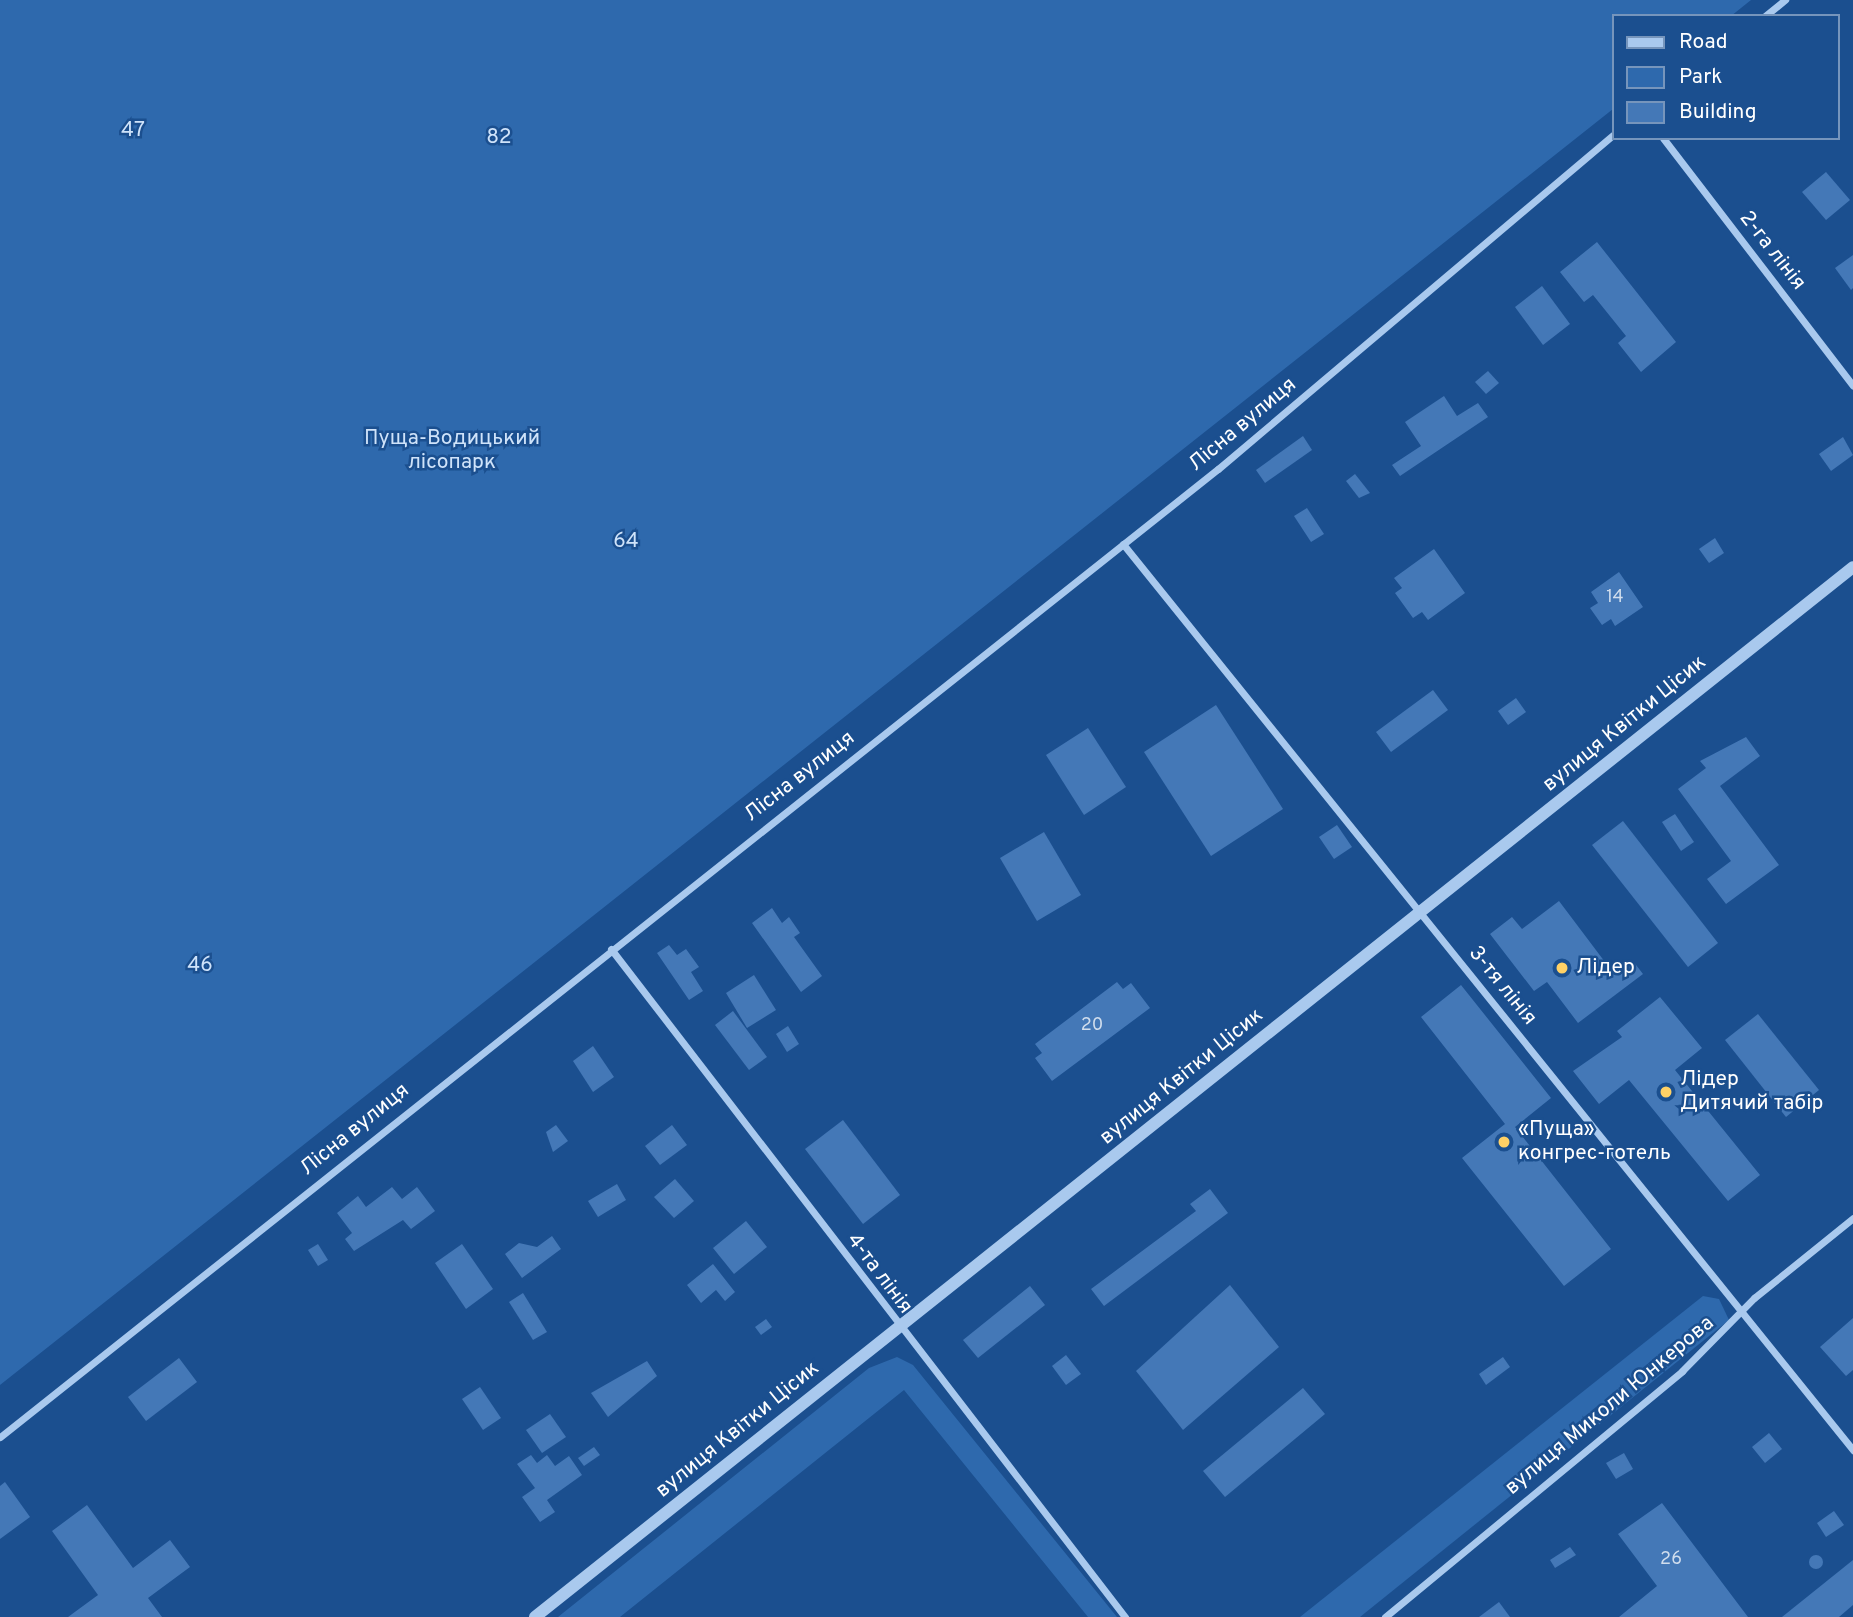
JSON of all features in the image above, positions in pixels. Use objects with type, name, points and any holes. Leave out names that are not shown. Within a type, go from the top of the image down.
[{"type":"street","points":[[1768,14],[1785,0]]},
{"type":"street","name":"Лісна вулиця","points":[[0,1437],[1124,544],[1612,136]]},
{"type":"street","name":"2-га лінія","points":[[1665,140],[1853,386]]},
{"type":"street","name":"3-тя лінія","points":[[1124,544],[1853,1450]]},
{"type":"street","name":"вулиця Квітки Цісик","points":[[535,1617],[1853,567]]},
{"type":"street","name":"4-та лінія","points":[[611,949],[898,1328],[1125,1617]]},
{"type":"street","name":"вулиця Миколи Юнкерова","points":[[1385,1617],[1682,1371],[1741,1314],[1853,1218]]},
{"type":"green space","name":"Пуща-Водицький лісопарк","points":[[0,0],[1751,0],[1734,14],[1612,14],[1612,110],[0,1385]]},
{"type":"green space","points":[[1703,1296],[1719,1299],[1729,1320],[1360,1617],[1300,1617]]},
{"type":"green space","points":[[897,1357],[913,1365],[1117,1617],[1088,1617],[904,1390],[620,1617],[558,1617],[869,1368]]},
{"type":"building","points":[[1826,172],[1850,200],[1826,220],[1802,192]]},
{"type":"building","points":[[1597,242],[1676,342],[1641,372],[1618,343],[1626,336],[1593,295],[1584,302],[1560,272]]},
{"type":"building","points":[[1853,255],[1853,288],[1851,290],[1835,268]]},
{"type":"building","points":[[1542,286],[1570,324],[1543,345],[1515,307]]},
{"type":"building","points":[[1488,371],[1499,383],[1486,394],[1475,382]]},
{"type":"building","points":[[1444,396],[1457,416],[1478,403],[1488,417],[1400,476],[1392,465],[1421,446],[1405,422]]},
{"type":"building","points":[[1303,436],[1312,450],[1265,483],[1256,470]]},
{"type":"building","points":[[1843,437],[1853,455],[1831,471],[1819,454]]},
{"type":"building","points":[[1355,474],[1370,493],[1359,498],[1346,481]]},
{"type":"building","points":[[1307,508],[1324,534],[1311,542],[1294,516]]},
{"type":"building","points":[[1715,538],[1724,553],[1709,563],[1699,549]]},
{"type":"building","points":[[1434,549],[1465,593],[1428,620],[1422,612],[1413,618],[1395,593],[1402,588],[1394,578]]},
{"type":"building","points":[[1619,572],[1643,607],[1615,626],[1611,619],[1602,625],[1590,608],[1598,603],[1591,592]]},
{"type":"building","points":[[1433,690],[1448,710],[1391,752],[1376,732]]},
{"type":"building","points":[[1516,698],[1526,712],[1508,725],[1498,711]]},
{"type":"building","points":[[1216,705],[1283,809],[1211,856],[1144,752]]},
{"type":"building","points":[[1088,728],[1126,787],[1084,815],[1046,755]]},
{"type":"building","points":[[1746,737],[1760,756],[1720,786],[1779,865],[1726,904],[1707,879],[1731,861],[1678,789],[1706,768],[1700,761]]},
{"type":"building","points":[[1675,814],[1694,842],[1681,851],[1662,822]]},
{"type":"building","points":[[1623,821],[1718,943],[1688,967],[1592,845]]},
{"type":"building","points":[[1337,825],[1352,847],[1334,859],[1319,837]]},
{"type":"building","points":[[1044,832],[1081,895],[1037,921],[1000,858]]},
{"type":"building","name":"Лідер","points":[[1559,901],[1614,974],[1633,961],[1643,974],[1578,1023],[1547,982],[1534,991],[1490,934],[1512,917],[1522,929]]},
{"type":"building","points":[[772,908],[782,923],[789,917],[800,933],[794,937],[822,976],[801,992],[752,923]]},
{"type":"building","points":[[669,945],[677,955],[686,949],[699,967],[691,972],[703,991],[689,1000],[657,953]]},
{"type":"building","points":[[754,975],[776,1010],[747,1028],[726,993]]},
{"type":"building","points":[[1117,982],[1123,989],[1131,983],[1150,1008],[1052,1081],[1035,1058],[1042,1053],[1035,1044]]},
{"type":"building","name":"«Пуща» конгрес-готель","points":[[1461,985],[1551,1098],[1515,1127],[1611,1249],[1564,1286],[1462,1158],[1505,1124],[1421,1017]]},
{"type":"building","name":"Лідер Дитячий табір","points":[[1660,997],[1702,1048],[1675,1070],[1760,1175],[1728,1201],[1629,1080],[1599,1104],[1573,1071],[1622,1037],[1617,1031]]},
{"type":"building","points":[[733,1011],[767,1057],[749,1070],[715,1025]]},
{"type":"building","points":[[1758,1014],[1819,1090],[1786,1117],[1725,1040]]},
{"type":"building","points":[[788,1026],[799,1044],[787,1052],[776,1034]]},
{"type":"building","points":[[593,1046],[614,1077],[593,1092],[573,1061]]},
{"type":"building","points":[[843,1120],[900,1195],[863,1224],[805,1149]]},
{"type":"building","points":[[556,1125],[568,1141],[553,1152],[546,1132]]},
{"type":"building","points":[[672,1125],[687,1145],[660,1165],[645,1146]]},
{"type":"building","points":[[675,1179],[694,1201],[674,1218],[654,1197]]},
{"type":"building","points":[[617,1184],[626,1200],[598,1217],[588,1201]]},
{"type":"building","points":[[392,1187],[402,1199],[417,1187],[435,1211],[411,1229],[403,1220],[354,1251],[345,1239],[352,1233],[337,1213],[358,1196],[366,1207]]},
{"type":"building","points":[[1210,1189],[1228,1213],[1104,1306],[1091,1289],[1196,1211],[1190,1204]]},
{"type":"building","points":[[746,1221],[767,1247],[734,1274],[713,1248]]},
{"type":"building","points":[[552,1236],[561,1249],[522,1278],[505,1254],[519,1243],[537,1247]]},
{"type":"building","points":[[318,1244],[328,1260],[318,1266],[308,1250]]},
{"type":"building","points":[[462,1244],[493,1289],[466,1309],[435,1263]]},
{"type":"building","points":[[713,1264],[735,1292],[725,1301],[716,1290],[701,1303],[687,1285]]},
{"type":"building","points":[[1230,1285],[1279,1347],[1183,1430],[1136,1371]]},
{"type":"building","points":[[1030,1286],[1045,1305],[978,1358],[963,1340]]},
{"type":"building","points":[[523,1293],[547,1332],[533,1340],[509,1302]]},
{"type":"building","points":[[1853,1318],[1853,1370],[1846,1376],[1820,1347]]},
{"type":"building","points":[[766,1319],[772,1327],[761,1335],[755,1327]]},
{"type":"building","points":[[1066,1355],[1081,1374],[1066,1385],[1052,1366]]},
{"type":"building","points":[[1503,1357],[1510,1367],[1486,1385],[1479,1374]]},
{"type":"building","points":[[179,1358],[197,1382],[146,1421],[128,1397]]},
{"type":"building","points":[[647,1361],[657,1376],[608,1417],[591,1393]]},
{"type":"building","points":[[480,1387],[501,1418],[483,1430],[462,1399]]},
{"type":"building","points":[[1303,1388],[1325,1414],[1225,1497],[1203,1471]]},
{"type":"building","points":[[550,1414],[566,1437],[542,1453],[526,1430]]},
{"type":"building","points":[[1769,1433],[1782,1449],[1765,1463],[1752,1447]]},
{"type":"building","points":[[594,1447],[600,1455],[584,1466],[578,1458]]},
{"type":"building","points":[[1624,1453],[1633,1469],[1616,1479],[1606,1463]]},
{"type":"building","points":[[531,1455],[537,1463],[547,1455],[555,1466],[569,1456],[582,1475],[547,1500],[555,1512],[540,1522],[522,1497],[535,1488],[517,1464]]},
{"type":"building","points":[[5,1482],[30,1517],[0,1539],[0,1486]]},
{"type":"building","points":[[1662,1503],[1748,1617],[1619,1617],[1657,1586],[1618,1534]]},
{"type":"building","points":[[87,1505],[133,1568],[170,1540],[190,1567],[148,1598],[162,1617],[68,1617],[98,1595],[52,1531]]},
{"type":"building","points":[[1834,1511],[1844,1525],[1826,1537],[1817,1523]]},
{"type":"building","points":[[1570,1547],[1576,1555],[1555,1568],[1550,1560]]},
{"type":"building","points":[[1813,1555],[1819,1555],[1823,1562],[1819,1569],[1813,1569],[1809,1565],[1809,1559]]},
{"type":"building","points":[[1853,1560],[1853,1605],[1839,1617],[1782,1617]]},
{"type":"building","points":[[1499,1602],[1510,1617],[1479,1617]]},
{"type":"place","name":"Лідер","points":[[1562,968]]},
{"type":"place","name":"Лідер Дитячий табір","points":[[1666,1092]]},
{"type":"place","name":"«Пуща» конгрес-готель","points":[[1504,1142]]},
{"type":"park label","name":"47","points":[[133,131]]},
{"type":"park label","name":"82","points":[[499,138]]},
{"type":"park label","name":"64","points":[[626,542]]},
{"type":"park label","name":"46","points":[[200,966]]}]
